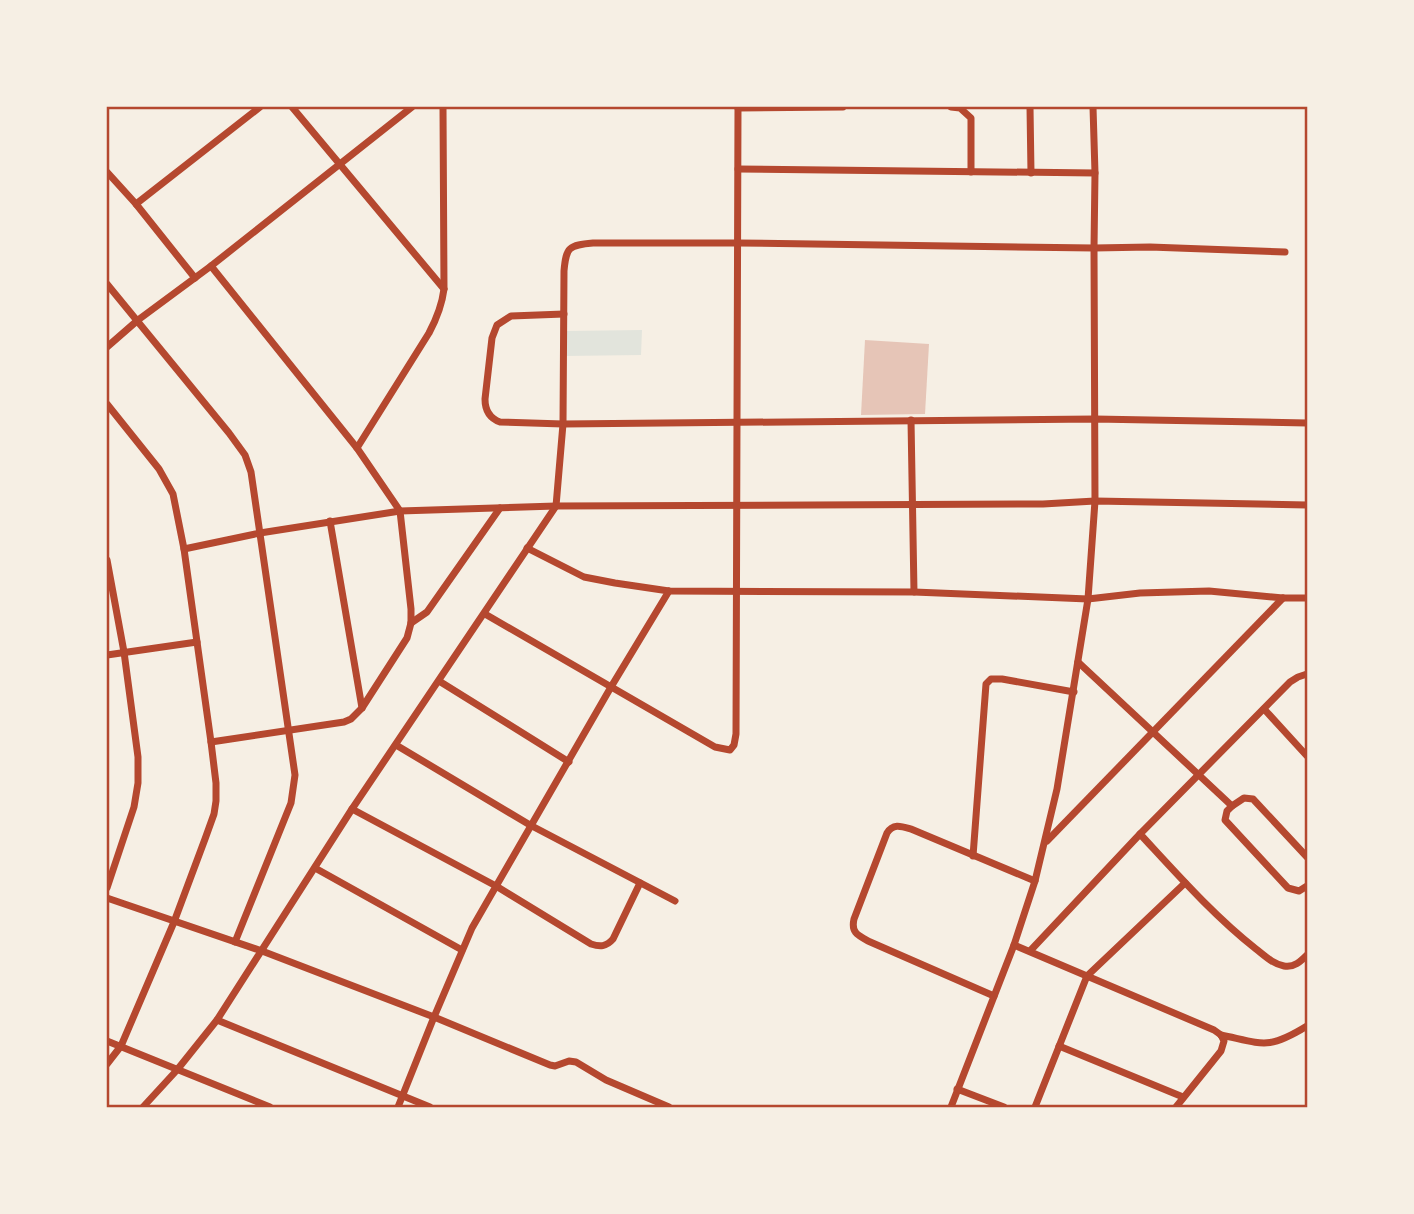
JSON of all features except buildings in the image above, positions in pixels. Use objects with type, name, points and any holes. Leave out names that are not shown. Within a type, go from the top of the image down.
[{"type":"street","points":[[135,204],[260,107]]},
{"type":"street","points":[[292,107],[444,289]]},
{"type":"street","points":[[107,346],[412,107]]},
{"type":"street","points":[[357,448],[429,333],[442,303],[443,107]]},
{"type":"street","points":[[485,614],[715,747],[730,750],[734,745],[738,108],[843,107]]},
{"type":"street","points":[[951,107],[960,108],[971,118],[971,172]]},
{"type":"street","points":[[1030,107],[1031,173]]},
{"type":"street","points":[[951,1107],[1014,945],[1035,881],[1057,789],[1088,599],[1095,501],[1096,173],[1093,107]]},
{"type":"street","points":[[738,169],[1096,173]]},
{"type":"street","points":[[107,172],[195,278]]},
{"type":"street","points":[[143,1107],[217,1020],[352,809],[556,506],[563,424],[565,256],[576,244],[1150,247],[1285,252]]},
{"type":"street","points":[[211,266],[357,448],[400,511],[411,609],[407,638],[362,708],[351,719],[211,742]]},
{"type":"street","points":[[107,284],[245,455],[251,472],[295,775],[291,803],[235,942]]},
{"type":"street","points":[[564,314],[511,316],[497,325],[492,338],[485,399],[485,407],[495,420],[563,424],[1095,419],[1307,422]]},
{"type":"street","points":[[107,404],[159,469],[169,484],[177,508],[216,783],[214,814],[174,922],[121,1046],[107,1064]]},
{"type":"street","points":[[911,420],[914,592]]},
{"type":"street","points":[[184,549],[260,533],[400,511],[556,506],[1043,504],[1095,501],[1307,505]]},
{"type":"street","points":[[411,624],[427,612],[500,508]]},
{"type":"street","points":[[330,521],[362,708]]},
{"type":"street","points":[[527,548],[584,577],[669,591],[914,592],[1088,599],[1140,593],[1209,591],[1307,598]]},
{"type":"street","points":[[107,560],[124,652],[138,757],[134,807],[107,888]]},
{"type":"street","points":[[398,1107],[472,928],[669,591]]},
{"type":"street","points":[[1045,842],[1283,598]]},
{"type":"street","points":[[107,655],[197,642]]},
{"type":"street","points":[[1078,662],[1233,806]]},
{"type":"street","points":[[1030,951],[1140,834],[1290,682],[1307,674]]},
{"type":"street","points":[[973,856],[986,684],[991,679],[1002,679],[1074,692]]},
{"type":"street","points":[[439,681],[569,762]]},
{"type":"street","points":[[1264,709],[1307,756]]},
{"type":"street","points":[[396,745],[530,825],[675,901]]},
{"type":"street","points":[[1307,858],[1253,799],[1244,798],[1226,814],[1225,820],[1288,888],[1299,891],[1307,886]]},
{"type":"street","points":[[352,809],[496,886],[591,944],[602,947],[612,939],[640,883]]},
{"type":"street","points":[[994,996],[868,942],[858,936],[853,925],[892,827],[902,826],[1035,881]]},
{"type":"street","points":[[1140,834],[1185,883],[1240,936],[1273,962],[1291,966],[1307,955]]},
{"type":"street","points":[[315,868],[462,950]]},
{"type":"street","points":[[1035,1107],[1087,976],[1185,883]]},
{"type":"street","points":[[107,898],[262,951],[550,1065],[576,1062],[606,1080],[669,1107]]},
{"type":"street","points":[[1014,945],[1221,1035],[1269,1044],[1286,1039],[1307,1026]]},
{"type":"street","points":[[217,1020],[430,1107]]},
{"type":"street","points":[[1176,1107],[1221,1051],[1224,1041],[1221,1035]]},
{"type":"street","points":[[107,1041],[266,1106]]},
{"type":"street","points":[[1059,1046],[1183,1097]]},
{"type":"street","points":[[957,1089],[1004,1107]]},
{"type":"shaded area","points":[[642,330],[641,355],[565,356],[566,331]]}]
